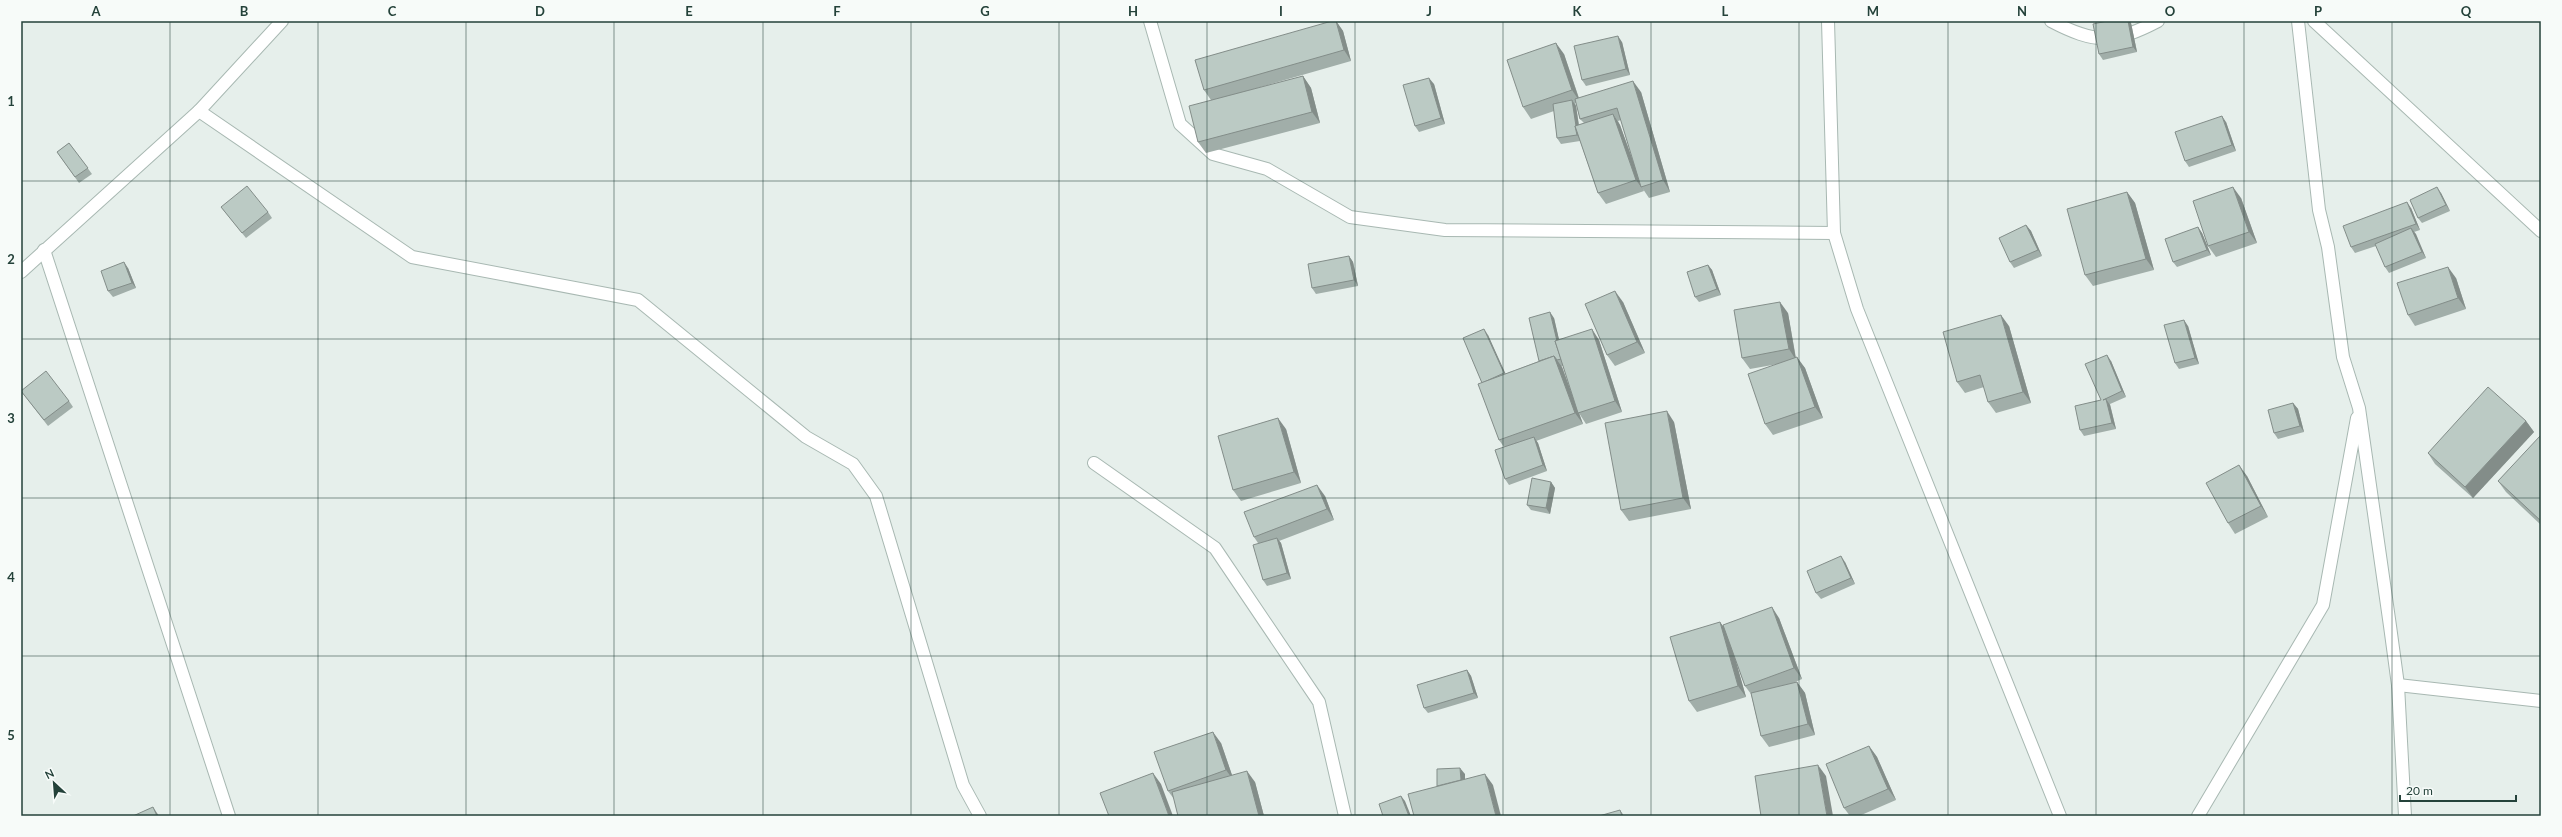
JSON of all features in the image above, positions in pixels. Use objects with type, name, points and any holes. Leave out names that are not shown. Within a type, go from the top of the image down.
[{"type":"street","points":[[21,272],[199,111],[282,21]]},
{"type":"street","points":[[1150,21],[1180,124],[1213,154],[1267,169],[1350,217],[1445,230],[1834,233]]},
{"type":"street","points":[[1828,21],[1834,233],[1857,309],[2060,816]]},
{"type":"street","points":[[2051,21],[2074,33],[2107,40],[2141,30],[2158,21]]},
{"type":"street","points":[[2298,21],[2319,210],[2328,247],[2343,357],[2359,408],[2398,685],[2405,816]]},
{"type":"street","points":[[2314,21],[2541,231]]},
{"type":"street","points":[[199,111],[412,256],[638,300],[806,436],[853,464],[876,496],[963,785],[980,816]]},
{"type":"street","points":[[44,250],[229,816]]},
{"type":"street","points":[[2198,816],[2323,605],[2359,408]]},
{"type":"street","points":[[1094,463],[1215,548],[1319,702],[1345,816]]},
{"type":"street","points":[[2398,685],[2541,701]]},
{"type":"building","points":[[1336,21],[1344,50],[1204,90],[1195,60]]},
{"type":"building","points":[[2107,21],[2128,21],[2133,47],[2099,54],[2093,24]]},
{"type":"building","points":[[1618,36],[1626,69],[1582,80],[1574,46]]},
{"type":"building","points":[[1556,43],[1572,90],[1523,107],[1507,60]]},
{"type":"building","points":[[1303,76],[1312,112],[1198,142],[1189,106]]},
{"type":"building","points":[[1429,78],[1441,118],[1415,126],[1403,85]]},
{"type":"building","points":[[1633,81],[1663,180],[1641,187],[1617,108],[1580,119],[1575,99]]},
{"type":"building","points":[[1572,100],[1577,135],[1557,138],[1553,104]]},
{"type":"building","points":[[1613,114],[1636,180],[1598,193],[1575,126]]},
{"type":"building","points":[[2222,116],[2232,145],[2185,161],[2175,132]]},
{"type":"building","points":[[69,143],[88,168],[75,177],[57,152]]},
{"type":"building","points":[[247,186],[268,212],[242,233],[221,207]]},
{"type":"building","points":[[2233,187],[2249,232],[2208,246],[2193,201]]},
{"type":"building","points":[[2437,187],[2446,205],[2418,218],[2410,200]]},
{"type":"building","points":[[2127,192],[2146,259],[2085,275],[2067,209]]},
{"type":"building","points":[[2407,202],[2416,224],[2351,247],[2343,226]]},
{"type":"building","points":[[2026,225],[2038,250],[2010,262],[1999,238]]},
{"type":"building","points":[[2198,227],[2207,250],[2173,262],[2165,239]]},
{"type":"building","points":[[2411,228],[2422,252],[2385,267],[2375,244]]},
{"type":"building","points":[[1349,256],[1354,280],[1312,288],[1308,264]]},
{"type":"building","points":[[124,262],[132,283],[108,291],[101,271]]},
{"type":"building","points":[[1708,265],[1717,289],[1695,297],[1687,272]]},
{"type":"building","points":[[2448,267],[2458,298],[2408,315],[2397,283]]},
{"type":"building","points":[[1615,291],[1637,342],[1607,355],[1585,304]]},
{"type":"building","points":[[1780,302],[1789,349],[1742,358],[1734,310]]},
{"type":"building","points":[[1550,312],[1557,341],[1555,341],[1561,359],[1557,360],[1554,356],[1539,361],[1529,318]]},
{"type":"building","points":[[2001,315],[2023,392],[1988,402],[1980,375],[1957,382],[1943,332]]},
{"type":"building","points":[[2184,320],[2195,358],[2175,363],[2164,325]]},
{"type":"building","points":[[1484,329],[1504,373],[1482,383],[1463,338]]},
{"type":"building","points":[[1592,329],[1615,401],[1578,413],[1555,341]]},
{"type":"building","points":[[2107,355],[2122,391],[2103,400],[2106,399],[2112,423],[2080,430],[2075,406],[2101,400],[2085,364]]},
{"type":"building","points":[[1554,356],[1575,413],[1499,440],[1478,384]]},
{"type":"building","points":[[1797,357],[1815,407],[1765,424],[1748,374]]},
{"type":"building","points":[[46,371],[69,401],[44,420],[21,391]]},
{"type":"building","points":[[2488,387],[2526,421],[2465,487],[2428,453]]},
{"type":"building","points":[[2293,403],[2300,426],[2274,433],[2268,410]]},
{"type":"building","points":[[1667,411],[1683,498],[1621,510],[1605,423]]},
{"type":"building","points":[[1278,418],[1294,472],[1233,490],[1218,436]]},
{"type":"building","points":[[2540,436],[2541,437],[2541,521],[2498,481]]},
{"type":"building","points":[[1534,437],[1543,465],[1505,479],[1495,450]]},
{"type":"building","points":[[2239,465],[2261,506],[2228,523],[2206,483]]},
{"type":"building","points":[[1532,478],[1551,482],[1546,508],[1527,505]]},
{"type":"building","points":[[1317,485],[1327,509],[1254,537],[1244,512]]},
{"type":"building","points":[[1277,538],[1287,573],[1263,580],[1253,545]]},
{"type":"building","points":[[1841,556],[1851,578],[1816,593],[1807,571]]},
{"type":"building","points":[[1772,607],[1794,668],[1745,686],[1723,625]]},
{"type":"building","points":[[1720,622],[1738,686],[1689,701],[1670,637]]},
{"type":"building","points":[[1467,670],[1474,693],[1424,708],[1417,685]]},
{"type":"building","points":[[1797,682],[1808,724],[1761,736],[1751,693]]},
{"type":"building","points":[[1213,732],[1226,770],[1168,791],[1154,752]]},
{"type":"building","points":[[1869,746],[1888,789],[1844,808],[1826,764]]},
{"type":"building","points":[[1818,765],[1827,816],[1761,816],[1755,776]]},
{"type":"building","points":[[1460,768],[1461,780],[1437,786],[1437,769]]},
{"type":"building","points":[[1247,771],[1259,816],[1178,816],[1172,792]]},
{"type":"building","points":[[1153,773],[1169,816],[1109,816],[1100,793]]},
{"type":"building","points":[[1485,774],[1496,816],[1414,816],[1408,794]]},
{"type":"building","points":[[1401,796],[1409,816],[1383,816],[1379,804]]},
{"type":"building","points":[[153,807],[157,816],[133,816]]},
{"type":"building","points":[[1620,810],[1622,816],[1599,816]]}]
